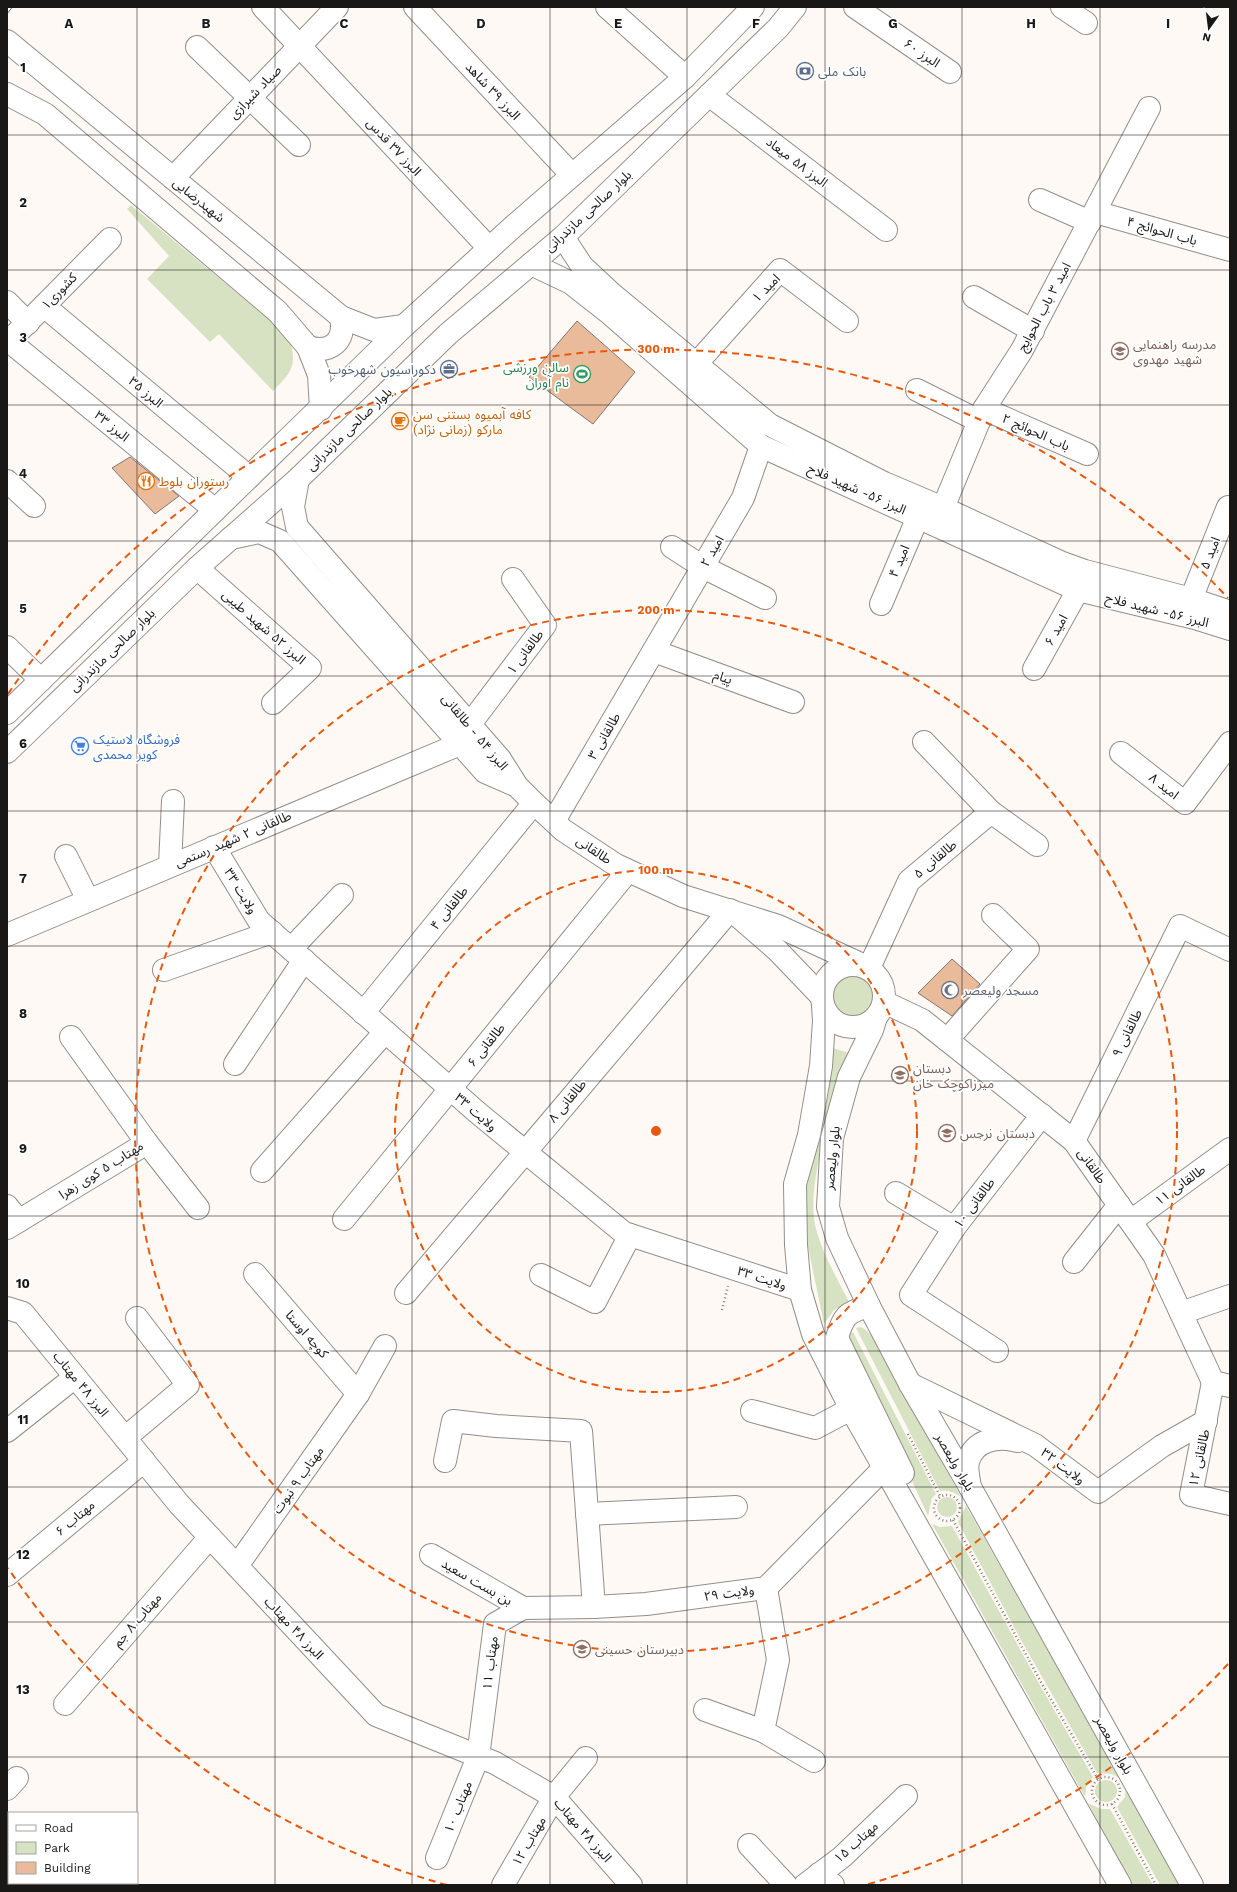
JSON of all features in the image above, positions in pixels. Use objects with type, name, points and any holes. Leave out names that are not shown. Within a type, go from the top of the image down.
[{"type":"street","name":"البرز ۳۷ قدس","points":[[263,7],[489,248]]},
{"type":"street","name":"صیاد شیرازی","points":[[173,178],[337,7]]},
{"type":"street","name":"البرز ۳۹ شاهد","points":[[415,7],[572,175]]},
{"type":"street","points":[[607,7],[685,77]]},
{"type":"street","points":[[7,713],[249,477],[321,409],[404,326],[489,248],[685,77],[753,7]]},
{"type":"street","name":"بلوار صالحی مازندرانی","points":[[7,752],[197,568],[298,479],[448,334],[563,237],[778,28],[794,7]]},
{"type":"street","name":"البرز ۶۰","points":[[855,7],[950,72]]},
{"type":"street","points":[[1062,7],[1086,23]]},
{"type":"street","name":"شهیدرضایی","points":[[7,41],[341,317],[374,330],[404,326]]},
{"type":"street","points":[[197,47],[250,96],[299,145]]},
{"type":"street","points":[[45,114],[65,90]]},
{"type":"street","points":[[7,94],[45,114],[278,312],[308,347],[320,375],[321,409]]},
{"type":"street","name":"البرز ۵۸ میعاد","points":[[709,95],[886,230]]},
{"type":"street","name":"امید ۳ باب الحوایج","points":[[944,508],[982,415],[1033,331],[1149,108]]},
{"type":"street","name":"باب الحوائج ۴","points":[[1040,200],[1092,217],[1230,250]]},
{"type":"street","name":"البرز ۵۶- شهید فلاح","points":[[563,237],[582,266],[612,294],[770,425],[884,483],[944,508],[1060,562],[1081,581],[1191,600],[1230,612]]},
{"type":"street","name":"کشوری۱","points":[[8,342],[110,238]]},
{"type":"street","name":"البرز ۵۶- شهید فلاح","points":[[531,264],[571,283],[646,343],[762,446],[918,517],[1081,581],[1230,629]]},
{"type":"street","name":"امید ۱","points":[[697,363],[780,270],[847,320]]},
{"type":"street","points":[[974,297],[1033,331]]},
{"type":"street","points":[[7,302],[28,322]]},
{"type":"street","name":"البرز ۳۵","points":[[44,306],[249,477]]},
{"type":"street","points":[[308,347],[317,350],[327,349],[335,344],[341,336],[343,326],[341,317]]},
{"type":"street","name":"البرز ۳۳","points":[[8,342],[215,510]]},
{"type":"street","name":"باب الحوائج ۲","points":[[917,390],[1087,454]]},
{"type":"street","name":"امید ۲","points":[[654,651],[743,498],[762,446]]},
{"type":"street","name":"البرز ۵۴ - طالقانی","points":[[298,479],[293,507],[297,527],[500,759],[517,786]]},
{"type":"street","points":[[7,481],[34,506]]},
{"type":"street","name":"امید ۵","points":[[1191,600],[1228,507]]},
{"type":"street","name":"امید ۴","points":[[881,604],[918,517]]},
{"type":"street","points":[[286,548],[284,532],[292,529],[305,536]]},
{"type":"street","name":"البرز ۵۴ - طالقانی","points":[[231,538],[259,532],[280,541],[485,772],[517,786]]},
{"type":"street","points":[[672,547],[703,567],[765,598]]},
{"type":"street","name":"البرز ۵۲ شهید طیبی","points":[[197,568],[310,668],[273,703]]},
{"type":"street","name":"طالقانی ۱","points":[[470,724],[546,625],[513,579]]},
{"type":"street","name":"امید ۶","points":[[1034,669],[1081,581]]},
{"type":"street","points":[[7,647],[41,680]]},
{"type":"street","name":"پیام","points":[[654,651],[793,702]]},
{"type":"street","name":"طالقانی ۳","points":[[554,821],[654,651]]},
{"type":"street","points":[[924,742],[991,812],[1037,845]]},
{"type":"street","name":"امید ۸","points":[[1121,753],[1185,803],[1230,743]]},
{"type":"street","name":"طالقانی ۲ شهید رستمی","points":[[7,935],[460,744]]},
{"type":"street","name":"طالقانی","points":[[517,786],[563,830],[628,871],[683,896],[778,926],[869,968]]},
{"type":"street","points":[[170,866],[173,801]]},
{"type":"street","name":"طالقانی ۴","points":[[363,1013],[534,803]]},
{"type":"street","name":"طالقانی ۵","points":[[869,968],[909,880],[991,812]]},
{"type":"street","name":"ولایت ٣۳","points":[[214,847],[259,921],[450,1089],[524,1152],[624,1233],[800,1290]]},
{"type":"street","points":[[66,856],[88,900]]},
{"type":"street","name":"طالقانی ۶","points":[[344,1219],[628,871]]},
{"type":"street","points":[[235,1064],[297,955],[342,895]]},
{"type":"street","name":"طالقانی","points":[[730,910],[777,950],[823,1001]]},
{"type":"street","name":"طالقانی ۸","points":[[406,1293],[730,910]]},
{"type":"street","points":[[947,1040],[1028,949],[993,915]]},
{"type":"street","name":"طالقانی ۹","points":[[1074,1141],[1180,926],[1230,950]]},
{"type":"street","points":[[164,970],[272,932]]},
{"type":"street","points":[[850,964],[869,968],[882,982],[885,992],[880,1010],[868,1024],[857,1027],[846,1026],[836,1022],[828,1014],[823,1001],[823,988],[827,979],[833,972],[850,964]]},
{"type":"street","name":"بلوار ولیعصر","points":[[823,1001],[824,1021],[821,1066],[809,1135],[795,1184],[796,1245],[800,1290],[813,1334],[851,1409],[1120,1885]]},
{"type":"street","name":"طالقانی","points":[[880,1010],[922,1020],[1074,1141],[1154,1255],[1181,1313],[1221,1384]]},
{"type":"street","name":"بلوار ولیعصر","points":[[880,1010],[849,1077],[840,1104],[832,1138],[828,1207],[837,1238],[869,1306],[910,1384],[970,1487],[1192,1885]]},
{"type":"street","points":[[262,1171],[385,1032]]},
{"type":"street","name":"مهتاب ۵ کوی زهرا","points":[[11,1218],[147,1143],[71,1037]]},
{"type":"street","name":"طالقانی ۱۰","points":[[997,1351],[911,1296],[954,1228],[1042,1115]]},
{"type":"street","points":[[147,1143],[198,1208]]},
{"type":"street","name":"طالقانی ۱۱","points":[[1074,1262],[1125,1213],[1230,1150]]},
{"type":"street","points":[[896,1193],[954,1228]]},
{"type":"street","points":[[541,1275],[595,1302],[630,1235]]},
{"type":"street","name":"کوچه اوستا","points":[[255,1274],[358,1394]]},
{"type":"street","points":[[1181,1313],[1230,1296]]},
{"type":"street","points":[[869,1306],[853,1311],[842,1322],[838,1338],[904,1474],[932,1551]]},
{"type":"street","name":"البرز ۴۸ مهتاب","points":[[7,1308],[23,1313],[179,1504],[376,1716],[495,1763],[554,1797],[631,1885]]},
{"type":"street","points":[[126,1438],[188,1385],[137,1318]]},
{"type":"street","name":"مهتاب ۹ نبوت","points":[[237,1566],[358,1394],[385,1346]]},
{"type":"street","points":[[7,1431],[75,1377]]},
{"type":"street","name":"ولایت ۳۲","points":[[910,1384],[1035,1445],[1098,1492],[1162,1446],[1206,1421]]},
{"type":"street","name":"طالقانی ۱۲","points":[[1221,1384],[1206,1421],[1191,1495],[1230,1504]]},
{"type":"street","points":[[752,1410],[815,1428],[851,1409]]},
{"type":"street","points":[[445,1461],[453,1421],[581,1431],[594,1607]]},
{"type":"street","points":[[970,1487],[967,1463],[973,1452],[986,1440],[1000,1437],[1035,1445]]},
{"type":"street","name":"مهتاب ۶","points":[[7,1575],[144,1461]]},
{"type":"street","name":"ولایت ٢٩","points":[[594,1607],[646,1604],[766,1588],[885,1467]]},
{"type":"street","points":[[587,1514],[736,1507]]},
{"type":"street","name":"مهتاب ۸ جم","points":[[65,1704],[210,1537]]},
{"type":"street","name":"بن بست سعید","points":[[431,1555],[522,1608]]},
{"type":"street","points":[[763,1731],[778,1660],[766,1588]]},
{"type":"street","name":"مهتاب ۱۱","points":[[478,1757],[495,1624],[522,1608],[594,1607]]},
{"type":"street","points":[[704,1710],[763,1731],[814,1761]]},
{"type":"street","name":"مهتاب ۱۰","points":[[437,1858],[478,1757]]},
{"type":"street","name":"مهتاب ۱۲","points":[[503,1885],[554,1797],[586,1758]]},
{"type":"street","name":"مهتاب ۱۵","points":[[819,1881],[906,1796]]},
{"type":"street","points":[[749,1845],[786,1885]]},
{"type":"path","points":[[950,1494],[959,1502],[960,1511],[953,1520],[944,1521],[939,1519],[935,1514],[933,1505],[940,1496],[950,1494]]},
{"type":"path","points":[[953,1520],[1042,1684],[1098,1779]]},
{"type":"path","points":[[1106,1777],[1111,1778],[1118,1784],[1120,1791],[1119,1796],[1112,1804],[1105,1806],[1093,1798],[1092,1786],[1098,1779],[1106,1777]]},
{"type":"path","points":[[1112,1804],[1156,1885]]},
{"type":"green space","points":[[131,205],[289,336],[293,354],[292,366],[285,378],[273,391],[219,334],[210,342],[147,279],[169,256],[127,209]]},
{"type":"green space","points":[[848,973],[858,973],[866,977],[872,983],[876,991],[876,1001],[872,1009],[866,1015],[858,1019],[848,1019],[840,1015],[834,1009],[830,1001],[830,991],[834,983],[840,977]]},
{"type":"green space","points":[[833,1048],[852,1054],[830,1117],[818,1165],[814,1188],[813,1210],[816,1229],[822,1248],[849,1302],[834,1310],[824,1324],[808,1247],[806,1189],[830,1083]]},
{"type":"green space","points":[[861,1327],[873,1338],[961,1497],[951,1492],[940,1491],[856,1328]]},
{"type":"green space","points":[[853,1332],[936,1494],[932,1498],[928,1516],[850,1345],[849,1338]]},
{"type":"green space","points":[[943,1497],[951,1497],[957,1503],[957,1511],[951,1517],[943,1517],[937,1511],[937,1503]]},
{"type":"green space","points":[[966,1506],[1122,1780],[1112,1774],[1097,1773],[1021,1640],[958,1522]]},
{"type":"green space","points":[[932,1524],[940,1527],[952,1526],[1042,1689],[1093,1777],[1086,1787],[1085,1797]]},
{"type":"green space","points":[[1106,1780],[1114,1783],[1117,1791],[1114,1799],[1106,1802],[1098,1799],[1095,1791],[1098,1783]]},
{"type":"green space","points":[[1126,1786],[1182,1885],[1160,1885],[1117,1807],[1125,1797]]},
{"type":"green space","points":[[1088,1803],[1101,1809],[1110,1809],[1153,1885],[1132,1885]]},
{"type":"building","name":"سالن ورزشی نام آوران","points":[[577,321],[635,372],[593,424],[529,377]]},
{"type":"building","name":"رستوران بلوط","points":[[130,457],[179,496],[155,514],[112,468]]},
{"type":"building","name":"مسجد ولیعصر","points":[[952,959],[980,984],[952,1016],[918,993]]},
{"type":"railway","points":[[7,11],[10,7]]},
{"type":"place","name":"بانک ملی","points":[[805,71]]},
{"type":"place","name":"مدرسه راهنمایی شهید مهدوی","points":[[1120,351]]},
{"type":"place","name":"دکوراسیون شهرخوب","points":[[449,369]]},
{"type":"place","name":"سالن ورزشی نام آوران","points":[[582,374]]},
{"type":"place","name":"کافه آبمیوه بستنی سن مارکو (زمانی نژاد)","points":[[400,421]]},
{"type":"place","name":"رستوران بلوط","points":[[146,481]]},
{"type":"place","name":"فروشگاه لاستیک کویر محمدی","points":[[80,746]]},
{"type":"place","name":"مسجد ولیعصر","points":[[950,990]]},
{"type":"place","name":"دبستان میرزاکوچک خان","points":[[900,1075]]},
{"type":"place","name":"دبستان نرجس","points":[[947,1133]]},
{"type":"place","name":"دبیرستان حسینی","points":[[582,1649]]}]
